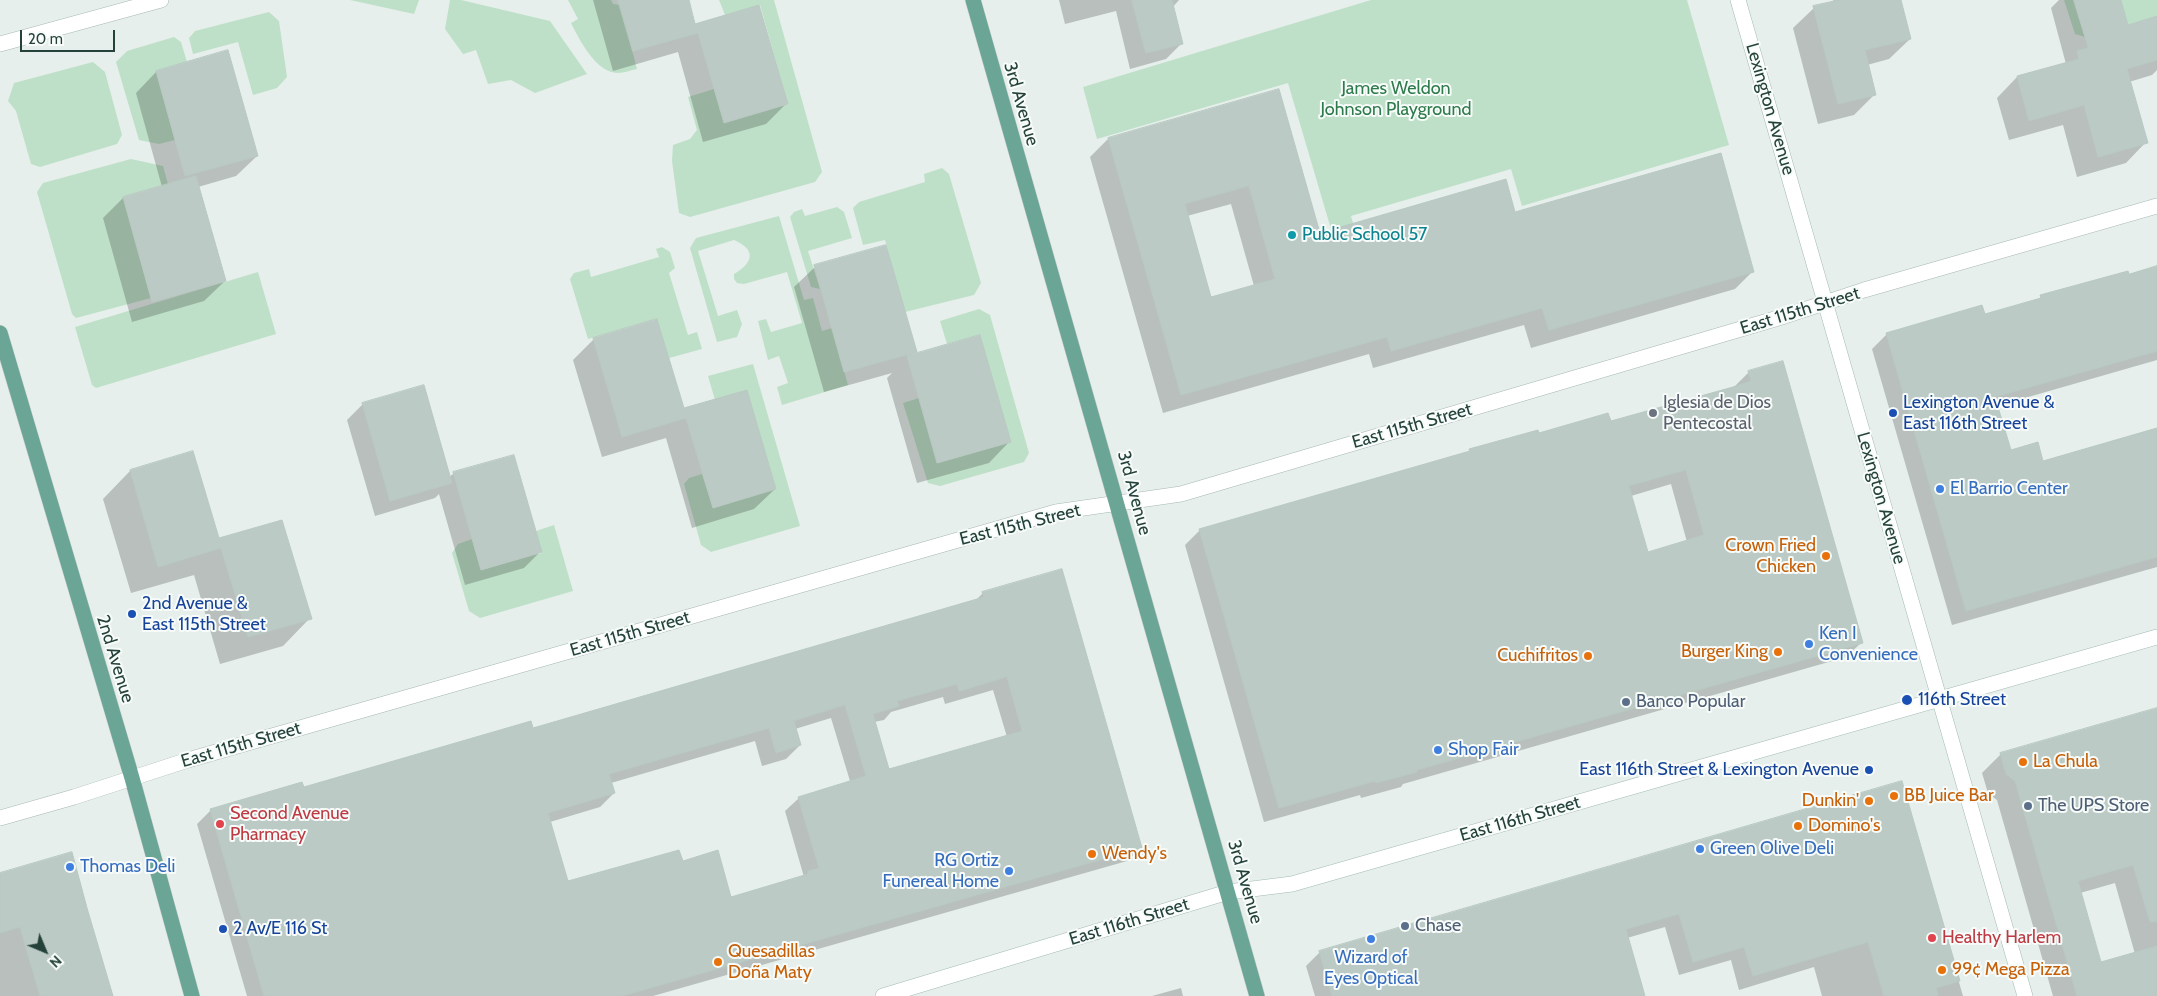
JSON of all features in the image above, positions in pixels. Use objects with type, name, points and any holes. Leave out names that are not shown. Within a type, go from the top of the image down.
[{"type":"main road","name":"3rd Avenue","points":[[973,0],[1257,996]]},
{"type":"main road","name":"2nd Avenue","points":[[0,333],[132,778],[192,996]]},
{"type":"street","points":[[0,44],[161,0]]},
{"type":"street","name":"Lexington Avenue","points":[[1738,0],[1938,700],[2025,996]]},
{"type":"street","name":"East 115th Street","points":[[0,818],[74,798],[198,757],[1056,512],[1181,494],[2157,206]]},
{"type":"street","name":"East 116th Street","points":[[883,996],[1228,892],[1292,884],[2157,637]]},
{"type":"green space","points":[[350,0],[419,0],[414,14]]},
{"type":"green space","points":[[450,0],[461,0],[550,21],[587,74],[535,93],[511,80],[488,84],[476,50],[463,54],[445,29]]},
{"type":"green space","points":[[568,0],[611,0],[613,4],[620,5],[637,69],[623,73],[610,72],[589,54],[571,23],[578,19]]},
{"type":"green space","points":[[719,0],[774,0],[822,172],[815,182],[690,217],[679,213],[672,161],[673,145],[690,139],[697,130],[688,97],[714,89],[724,122],[788,104],[760,5],[725,15]]},
{"type":"green space","name":"James Weldon Johnson Playground","points":[[1371,0],[1687,0],[1729,145],[1522,206],[1511,169],[1351,216],[1365,265],[1343,270],[1288,83],[1097,139],[1083,87]]},
{"type":"green space","points":[[2064,0],[2074,0],[2085,37],[2075,34]]},
{"type":"green space","points":[[2121,0],[2157,0],[2157,16],[2128,25]]},
{"type":"green space","points":[[269,12],[279,21],[287,77],[277,88],[253,95],[238,42],[193,54],[189,38],[195,31]]},
{"type":"green space","points":[[174,37],[181,42],[187,62],[156,71],[175,140],[159,144],[139,140],[116,62],[127,51]]},
{"type":"green space","points":[[93,62],[105,72],[122,135],[117,144],[40,167],[31,164],[16,111],[8,101],[14,83]]},
{"type":"green space","points":[[131,159],[163,166],[168,184],[123,197],[151,298],[76,318],[72,314],[37,192],[43,183]]},
{"type":"green space","points":[[942,168],[949,174],[981,283],[974,295],[905,312],[885,240],[863,245],[853,208],[859,202],[925,182],[924,174]]},
{"type":"green space","points":[[837,207],[844,212],[852,238],[808,251],[820,289],[811,287],[790,217],[794,212],[802,209],[805,216]]},
{"type":"green space","points":[[779,216],[804,300],[813,298],[822,331],[832,328],[848,385],[782,405],[777,387],[788,383],[779,356],[768,360],[758,321],[766,319],[771,332],[802,323],[787,272],[744,284],[737,283],[734,279],[734,274],[745,265],[750,257],[746,248],[734,240],[698,251],[718,316],[737,310],[742,324],[737,337],[717,342],[690,248],[696,238]]},
{"type":"green space","points":[[662,247],[670,252],[675,268],[669,273],[688,335],[697,332],[702,349],[669,358],[657,319],[588,339],[570,279],[574,273],[589,269],[591,277],[659,257],[656,249]]},
{"type":"green space","points":[[258,272],[276,334],[96,388],[92,385],[75,327]]},
{"type":"green space","points":[[979,309],[990,315],[1029,453],[1024,462],[940,486],[928,483],[903,403],[919,398],[938,463],[1011,442],[980,335],[947,344],[940,321]]},
{"type":"green space","points":[[753,364],[800,526],[711,552],[701,545],[684,484],[689,478],[702,474],[713,508],[776,489],[747,390],[715,400],[708,376]]},
{"type":"green space","points":[[554,525],[573,591],[480,618],[469,611],[452,553],[458,544],[472,539],[481,570],[542,553],[536,531]]},
{"type":"building","points":[[618,0],[689,0],[695,24],[759,5],[788,104],[724,123],[698,33],[633,51]]},
{"type":"building","points":[[1132,0],[1172,0],[1183,44],[1146,53]]},
{"type":"building","points":[[1839,0],[1901,0],[1911,39],[1865,50],[1876,95],[1838,104],[1813,6]]},
{"type":"building","points":[[2074,0],[2121,0],[2128,25],[2157,16],[2157,60],[2127,69],[2148,143],[2098,157],[2084,105],[2029,121],[2017,76],[2079,59],[2077,51],[2088,48]]},
{"type":"building","points":[[228,50],[258,156],[185,176],[156,71]]},
{"type":"building","points":[[1279,89],[1320,233],[1506,179],[1515,212],[1721,153],[1754,272],[1549,330],[1542,308],[1391,351],[1387,337],[1181,395],[1108,138]],"holes":[[[1249,186],[1275,279],[1211,297],[1185,204]]]},
{"type":"building","points":[[196,176],[226,281],[152,302],[123,197]]},
{"type":"building","points":[[886,245],[917,352],[844,372],[814,265]]},
{"type":"building","points":[[2157,266],[2157,351],[1995,397],[2011,450],[2038,442],[2043,461],[2157,428],[2157,557],[1966,611],[1886,333],[1982,305],[1985,314],[2041,298],[2040,295],[2128,271],[2129,274]]},
{"type":"building","points":[[657,319],[684,408],[747,390],[776,489],[713,508],[686,418],[622,437],[593,338]]},
{"type":"building","points":[[980,335],[1011,442],[937,463],[907,356]]},
{"type":"building","points":[[1783,361],[1863,643],[1417,770],[1417,772],[1376,783],[1375,781],[1279,808],[1199,529],[1538,430],[1539,433],[1608,413],[1611,421],[1733,387],[1751,381],[1748,371]],"holes":[[[1686,470],[1704,535],[1648,552],[1629,486]]]},
{"type":"building","points":[[424,385],[452,483],[390,501],[362,403]]},
{"type":"building","points":[[193,451],[219,538],[282,520],[312,619],[248,637],[221,548],[158,567],[130,470]]},
{"type":"building","points":[[514,455],[542,552],[481,570],[453,472]]},
{"type":"building","points":[[1062,569],[1142,848],[622,996],[264,996],[210,809],[302,782],[304,787],[531,721],[533,728],[984,597],[982,592]],"holes":[[[1007,677],[1022,731],[889,769],[873,714],[899,706],[897,701],[957,684],[959,691]],[[845,705],[866,776],[798,797],[819,868],[808,871],[808,874],[731,897],[718,850],[683,861],[679,850],[568,881],[548,813],[615,793],[609,774],[769,728],[776,753],[801,745],[794,721]]]},
{"type":"building","points":[[2157,708],[2157,921],[2150,922],[2133,865],[2078,881],[2101,962],[2157,946],[2157,996],[2077,996],[2015,781],[2006,774],[2000,753]]},
{"type":"building","points":[[1902,781],[1960,981],[1936,988],[1938,996],[1884,996],[1868,942],[1753,976],[1744,947],[1693,962],[1679,914],[1626,929],[1645,996],[1332,996],[1319,951]]},
{"type":"building","points":[[72,852],[113,996],[40,996],[20,927],[0,933],[0,873]]},
{"type":"place","name":"Public School 57","points":[[1292,235]]},
{"type":"place","name":"Iglesia de Dios Pentecostal","points":[[1653,413]]},
{"type":"place","name":"Lexington Avenue & East 116th Street","points":[[1893,413]]},
{"type":"place","name":"El Barrio Center","points":[[1940,489]]},
{"type":"place","name":"Crown Fried Chicken","points":[[1826,556]]},
{"type":"place","name":"2nd Avenue & East 115th Street","points":[[132,614]]},
{"type":"place","name":"Ken I Convenience","points":[[1809,644]]},
{"type":"place","name":"Burger King","points":[[1778,652]]},
{"type":"place","name":"Cuchifritos","points":[[1588,656]]},
{"type":"place","name":"116th Street","points":[[1907,700]]},
{"type":"place","name":"Banco Popular","points":[[1626,702]]},
{"type":"place","name":"Shop Fair","points":[[1438,750]]},
{"type":"place","name":"La Chula","points":[[2023,762]]},
{"type":"place","name":"East 116th Street & Lexington Avenue","points":[[1869,770]]},
{"type":"place","name":"BB Juice Bar","points":[[1894,796]]},
{"type":"place","name":"Dunkin'","points":[[1869,801]]},
{"type":"place","name":"The UPS Store","points":[[2028,806]]},
{"type":"place","name":"Second Avenue Pharmacy","points":[[220,824]]},
{"type":"place","name":"Domino's","points":[[1798,826]]},
{"type":"place","name":"Green Olive Deli","points":[[1700,849]]},
{"type":"place","name":"Wendy's","points":[[1092,854]]},
{"type":"place","name":"Thomas Deli","points":[[70,867]]},
{"type":"place","name":"RG Ortiz Funereal Home","points":[[1009,871]]},
{"type":"place","name":"Chase","points":[[1405,926]]},
{"type":"place","name":"2 Av/E 116 St","points":[[223,929]]},
{"type":"place","name":"Healthy Harlem","points":[[1932,938]]},
{"type":"place","name":"Wizard of Eyes Optical","points":[[1371,939]]},
{"type":"place","name":"Quesadillas Doña Maty","points":[[718,962]]},
{"type":"place","name":"99¢ Mega Pizza","points":[[1942,970]]}]
